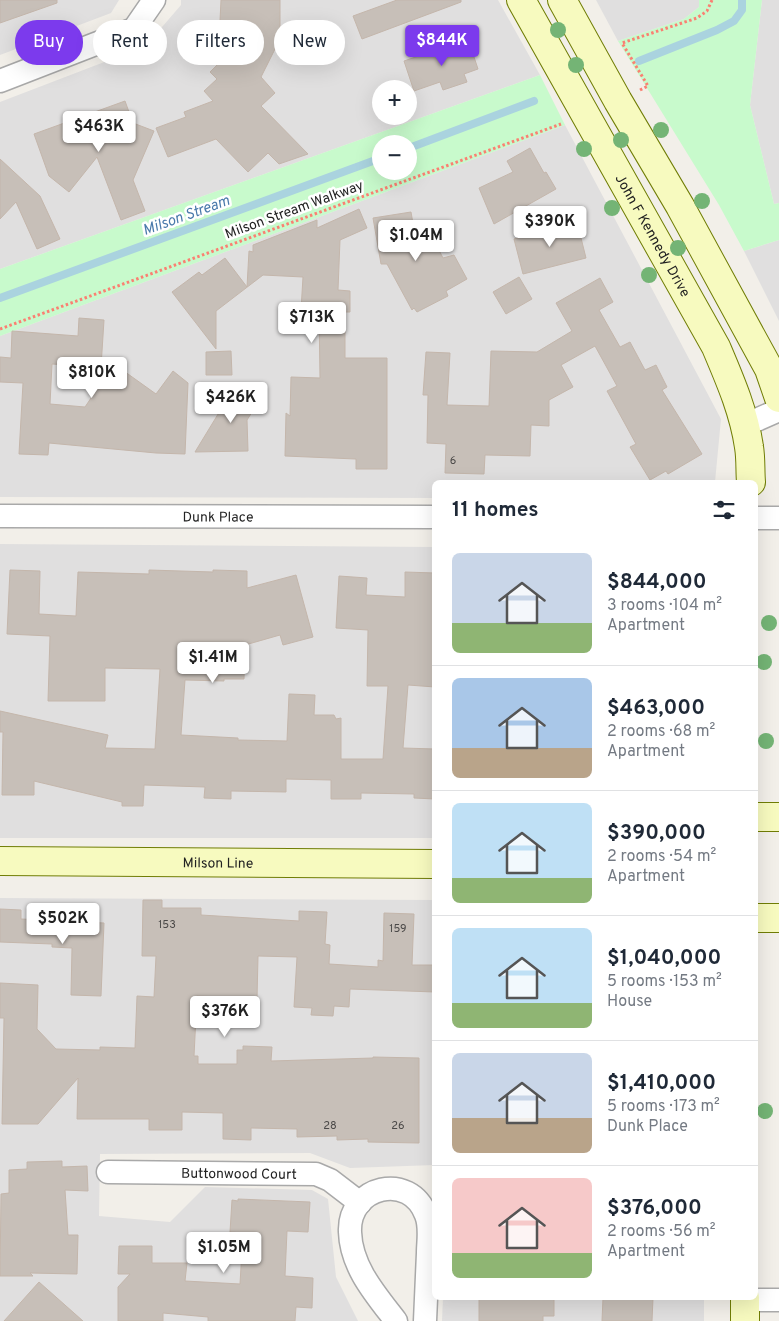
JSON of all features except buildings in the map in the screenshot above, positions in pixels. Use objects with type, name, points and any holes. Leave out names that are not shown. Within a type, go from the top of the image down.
[{"type":"main road","name":"John F Kennedy Drive","points":[[521,0],[716,347],[734,388],[745,424],[750,449],[751,480]]},
{"type":"main road","points":[[562,0],[618,101],[680,206],[769,369],[779,398]]},
{"type":"main road","points":[[758,817],[779,817]]},
{"type":"main road","name":"Milson Line","points":[[0,861],[432,864]]},
{"type":"main road","points":[[758,918],[779,918]]},
{"type":"street","points":[[0,81],[134,29],[154,0]]},
{"type":"street","points":[[745,424],[779,410]]},
{"type":"street","name":"Dunk Place","points":[[0,516],[432,517]]},
{"type":"street","points":[[758,518],[779,518]]},
{"type":"street","name":"Buttonwood Court","points":[[108,1172],[316,1174],[330,1180],[360,1202]]},
{"type":"street","points":[[396,1321],[368,1286],[354,1250],[350,1230],[351,1220],[360,1202],[374,1191],[391,1188],[408,1194],[422,1207],[428,1225],[425,1321]]},
{"type":"street","points":[[745,1306],[779,1300]]},
{"type":"path","points":[[618,101],[648,86],[622,43],[697,18],[707,11],[712,0]]},
{"type":"path","name":"Milson Stream Walkway","points":[[0,329],[585,115]]},
{"type":"shaded area","points":[[0,0],[119,0],[111,13],[83,24],[83,20],[15,20],[15,49],[0,55]]},
{"type":"shaded area","points":[[181,0],[498,0],[540,75],[417,119],[417,80],[372,80],[372,125],[401,125],[0,269],[0,102],[96,65],[167,65],[167,21],[181,5]]},
{"type":"shaded area","points":[[596,0],[699,0],[699,7],[684,19],[618,41]]},
{"type":"shaded area","points":[[762,0],[779,0],[779,203],[774,204],[750,105]]},
{"type":"shaded area","points":[[565,125],[721,419],[715,480],[432,480],[432,498],[0,497],[0,336]]},
{"type":"shaded area","points":[[779,240],[779,321],[744,251]]},
{"type":"shaded area","points":[[0,544],[432,547],[432,838],[0,838]]},
{"type":"shaded area","points":[[0,898],[432,900],[432,1165],[350,1168],[310,1153],[100,1154],[99,1216],[170,1222],[205,1187],[312,1190],[328,1199],[336,1277],[358,1321],[0,1321]]},
{"type":"shaded area","points":[[443,1300],[704,1300],[704,1321],[442,1321]]},
{"type":"green space","points":[[699,0],[762,0],[750,105],[774,204],[779,203],[779,240],[744,251],[719,205],[618,41],[684,19],[699,7]]},
{"type":"green space","points":[[540,75],[565,125],[0,336],[0,269],[372,135],[372,180],[417,180],[417,135],[373,135],[401,125],[417,125],[417,119]]},
{"type":"waterway","name":"Milson Stream","points":[[639,61],[717,30],[734,21],[742,10],[742,0]]},
{"type":"waterway","name":"Milson Stream","points":[[417,145],[534,101]]},
{"type":"waterway","name":"Milson Stream","points":[[0,298],[372,161]]}]
